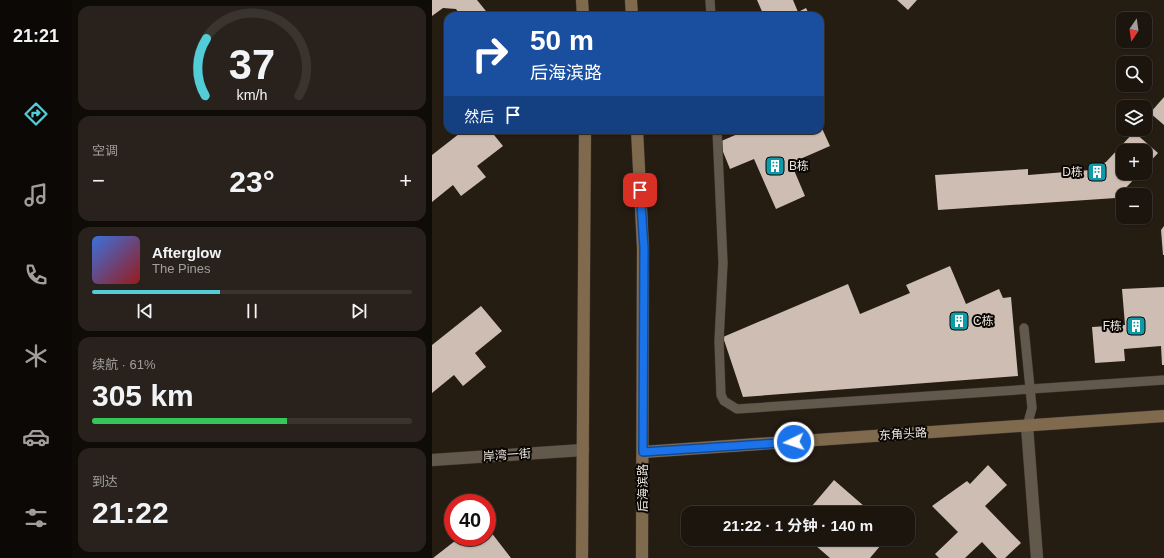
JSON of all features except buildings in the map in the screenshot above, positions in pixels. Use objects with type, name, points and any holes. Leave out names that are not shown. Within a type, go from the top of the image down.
[{"type":"main road","points":[[582,0],[583,12]]},
{"type":"main road","points":[[631,0],[632,12]]},
{"type":"main road","points":[[582,558],[585,134]]},
{"type":"main road","name":"后海滨路","points":[[637,134],[644,248],[642,558]]},
{"type":"main road","name":"东角头路","points":[[643,452],[1164,416]]},
{"type":"street","points":[[1027,426],[1037,558]]},
{"type":"street","name":"岸湾一街","points":[[432,460],[583,450]]},
{"type":"lane","points":[[710,0],[711,12]]},
{"type":"lane","points":[[717,134],[723,263],[719,354],[721,395],[724,401],[737,409],[1164,380]]},
{"type":"lane","points":[[1024,328],[1032,408],[1027,426]]},
{"type":"place","name":"B栋","points":[[775,166]]},
{"type":"place","name":"D栋","points":[[1097,172]]},
{"type":"place","name":"C栋","points":[[959,321]]},
{"type":"place","name":"F栋","points":[[1136,326]]},
{"type":"route","points":[[640,190],[644,248],[643,452],[794,442]]}]
